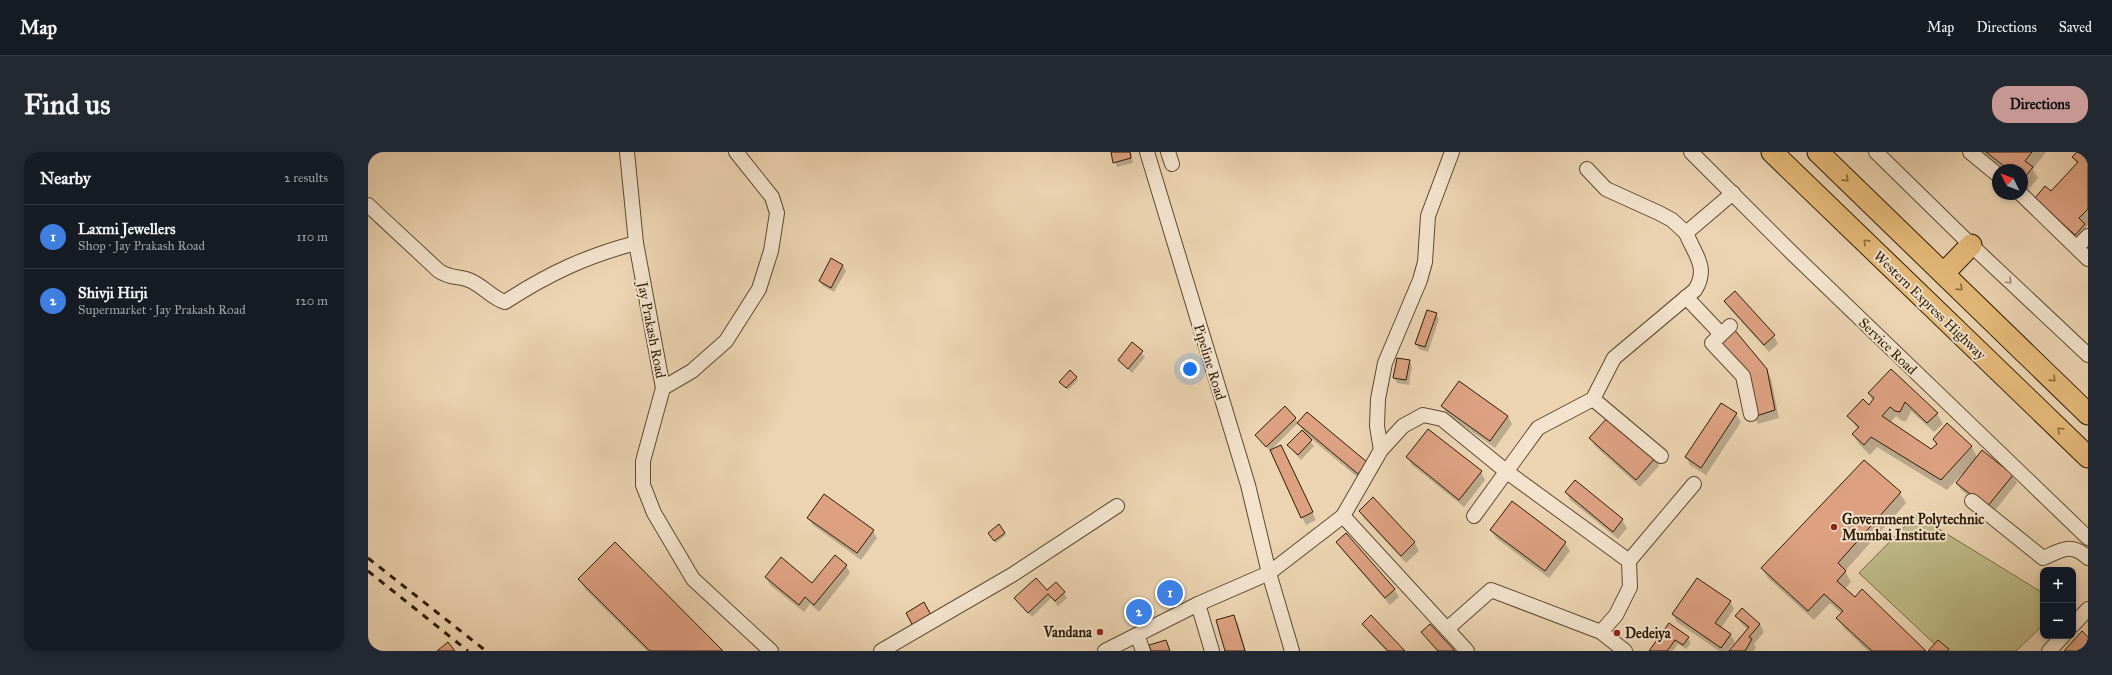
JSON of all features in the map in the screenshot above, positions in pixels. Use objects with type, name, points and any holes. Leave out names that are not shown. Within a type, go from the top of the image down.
[{"type":"highway","name":"Western Express Highway","points":[[1772,152],[2088,457]]},
{"type":"highway","points":[[1818,152],[2088,414]]},
{"type":"highway","points":[[1944,273],[1971,245]]},
{"type":"street","name":"Jay Prakash Road","points":[[627,152],[636,243],[663,388],[642,460],[643,485],[654,513],[693,579],[771,651]]},
{"type":"street","points":[[663,388],[692,371],[726,341],[759,289],[772,250],[777,213],[776,204],[736,152]]},
{"type":"street","name":"Pipeline Road","points":[[1147,152],[1248,485],[1269,573],[1292,651]]},
{"type":"street","points":[[1381,450],[1377,426],[1377,413],[1385,363],[1420,280],[1425,262],[1428,216],[1452,152]]},
{"type":"street","name":"Service Road","points":[[1691,152],[1808,268],[2088,538]]},
{"type":"street","points":[[1876,152],[1971,245],[2088,355]]},
{"type":"street","points":[[1970,152],[1992,170]]},
{"type":"street","points":[[1474,516],[1538,428],[1593,400],[1614,358],[1695,290],[1701,281],[1703,271],[1686,233],[1672,220],[1601,186],[1587,169]]},
{"type":"street","points":[[1686,233],[1734,193]]},
{"type":"street","points":[[2027,200],[2088,258]]},
{"type":"street","points":[[368,205],[439,271],[449,277],[467,279],[497,300],[505,302],[537,282],[569,266],[599,253],[636,243]]},
{"type":"street","points":[[2077,246],[2088,236]]},
{"type":"street","points":[[1686,297],[1725,330],[1712,343],[1743,376],[1751,414]]},
{"type":"street","points":[[1593,400],[1661,456]]},
{"type":"street","points":[[1105,651],[1198,604],[1269,573],[1343,516],[1381,450],[1403,426],[1423,415],[1442,419],[1507,472],[1629,561]]},
{"type":"street","points":[[1601,632],[1616,615],[1630,587],[1629,561],[1694,484]]},
{"type":"street","points":[[1972,501],[2043,558],[2070,547],[2080,550],[2088,558]]},
{"type":"street","points":[[881,651],[1012,574],[1117,506]]},
{"type":"street","points":[[1343,516],[1467,651]]},
{"type":"street","points":[[1447,628],[1491,590],[1601,632],[1625,651]]},
{"type":"street","points":[[1198,604],[1212,651]]},
{"type":"street","points":[[2076,622],[2088,609]]},
{"type":"street","points":[[1137,635],[1143,651]]},
{"type":"street","points":[[2049,651],[2060,639]]},
{"type":"shaded area","points":[[1916,515],[2040,591],[2040,628],[2016,651],[1942,651],[1859,573]]},
{"type":"building","points":[[1111,152],[1130,152],[1131,158],[1113,163]]},
{"type":"building","points":[[1986,152],[2032,152],[2025,161],[2033,167],[2028,173],[2028,164],[2001,164]]},
{"type":"building","points":[[2077,152],[2085,152],[2088,154],[2088,209],[2079,218],[2085,224],[2075,235],[2035,198],[2045,186],[2051,191],[2078,162],[2072,157]]},
{"type":"building","points":[[831,258],[843,265],[831,288],[819,281]]},
{"type":"building","points":[[1735,291],[1775,335],[1764,345],[1724,301]]},
{"type":"building","points":[[1427,310],[1437,313],[1425,347],[1415,344]]},
{"type":"building","points":[[1733,328],[1767,369],[1775,410],[1753,417],[1746,376],[1713,342]]},
{"type":"building","points":[[1132,342],[1143,351],[1128,369],[1118,360]]},
{"type":"building","points":[[1397,358],[1410,360],[1406,380],[1393,378]]},
{"type":"building","points":[[1891,369],[1938,413],[1927,423],[1905,402],[1900,412],[1895,411],[1890,407],[1882,416],[1931,449],[1937,444],[1933,439],[1947,423],[1972,446],[1941,480],[1871,437],[1864,445],[1852,434],[1859,427],[1847,416],[1863,399],[1869,405],[1874,398],[1868,393]]},
{"type":"building","points":[[1070,370],[1077,377],[1066,388],[1059,382]]},
{"type":"building","points":[[1459,381],[1508,416],[1490,441],[1441,406]]},
{"type":"building","points":[[1721,403],[1737,413],[1701,468],[1685,457]]},
{"type":"building","points":[[1285,406],[1296,418],[1266,447],[1255,435]]},
{"type":"building","points":[[1307,412],[1367,462],[1358,474],[1297,423]]},
{"type":"building","points":[[1609,416],[1655,458],[1636,480],[1589,438]]},
{"type":"building","points":[[1428,429],[1482,471],[1459,500],[1406,457]]},
{"type":"building","points":[[1302,430],[1312,440],[1298,455],[1287,445]]},
{"type":"building","points":[[1281,445],[1313,512],[1301,518],[1270,450]]},
{"type":"building","points":[[1982,450],[2013,475],[1987,507],[1956,483]]},
{"type":"building","name":"Government Polytechnic Mumbai Institute","points":[[1864,460],[1901,492],[1838,563],[1846,571],[1837,581],[1855,597],[1862,589],[1926,651],[1872,651],[1836,618],[1843,611],[1824,594],[1808,611],[1761,568]]},
{"type":"building","points":[[1575,480],[1623,519],[1613,532],[1565,492]]},
{"type":"building","points":[[824,494],[874,530],[857,553],[807,518]]},
{"type":"building","points":[[1373,497],[1415,542],[1401,556],[1359,511]]},
{"type":"building","points":[[1512,501],[1566,542],[1545,571],[1490,530]]},
{"type":"building","points":[[999,524],[1005,533],[994,541],[988,533]]},
{"type":"building","points":[[1346,533],[1395,589],[1385,598],[1336,542]]},
{"type":"building","points":[[615,542],[723,651],[650,651],[578,579]]},
{"type":"building","points":[[835,555],[847,565],[814,605],[805,597],[799,605],[765,577],[781,557],[812,583]]},
{"type":"building","points":[[1036,578],[1047,590],[1056,582],[1065,592],[1055,601],[1048,594],[1028,613],[1014,598]]},
{"type":"building","points":[[1697,578],[1731,601],[1715,623],[1731,634],[1721,648],[1672,614]]},
{"type":"building","points":[[924,602],[931,615],[913,626],[906,613]]},
{"type":"building","points":[[1742,608],[1760,624],[1749,637],[1752,639],[1745,651],[1729,651],[1749,627],[1735,616]]},
{"type":"building","points":[[1234,615],[1245,651],[1225,651],[1216,620]]},
{"type":"building","points":[[1371,615],[1405,651],[1388,651],[1362,624]]},
{"type":"building","points":[[1669,623],[1689,637],[1683,645],[1675,640],[1667,651],[1649,651]]},
{"type":"building","points":[[1430,624],[1455,651],[1438,651],[1421,632]]},
{"type":"building","points":[[2082,631],[2088,637],[2088,651],[2064,651],[2076,639]]},
{"type":"building","points":[[1166,640],[1170,651],[1151,651],[1149,645]]},
{"type":"building","points":[[1938,640],[1949,649],[1947,651],[1928,651]]},
{"type":"building","points":[[448,642],[455,651],[437,651]]},
{"type":"railway","points":[[368,558],[486,651]]},
{"type":"railway","points":[[368,571],[468,651]]},
{"type":"place","name":"Government Polytechnic Mumbai Institute","points":[[1834,527]]},
{"type":"place","name":"Laxmi Jewellers","points":[[1170,593]]},
{"type":"place","name":"Shivji Hirji","points":[[1139,612]]},
{"type":"place","name":"Vandana","points":[[1100,632]]},
{"type":"place","name":"Dedeiya","points":[[1617,633]]}]
